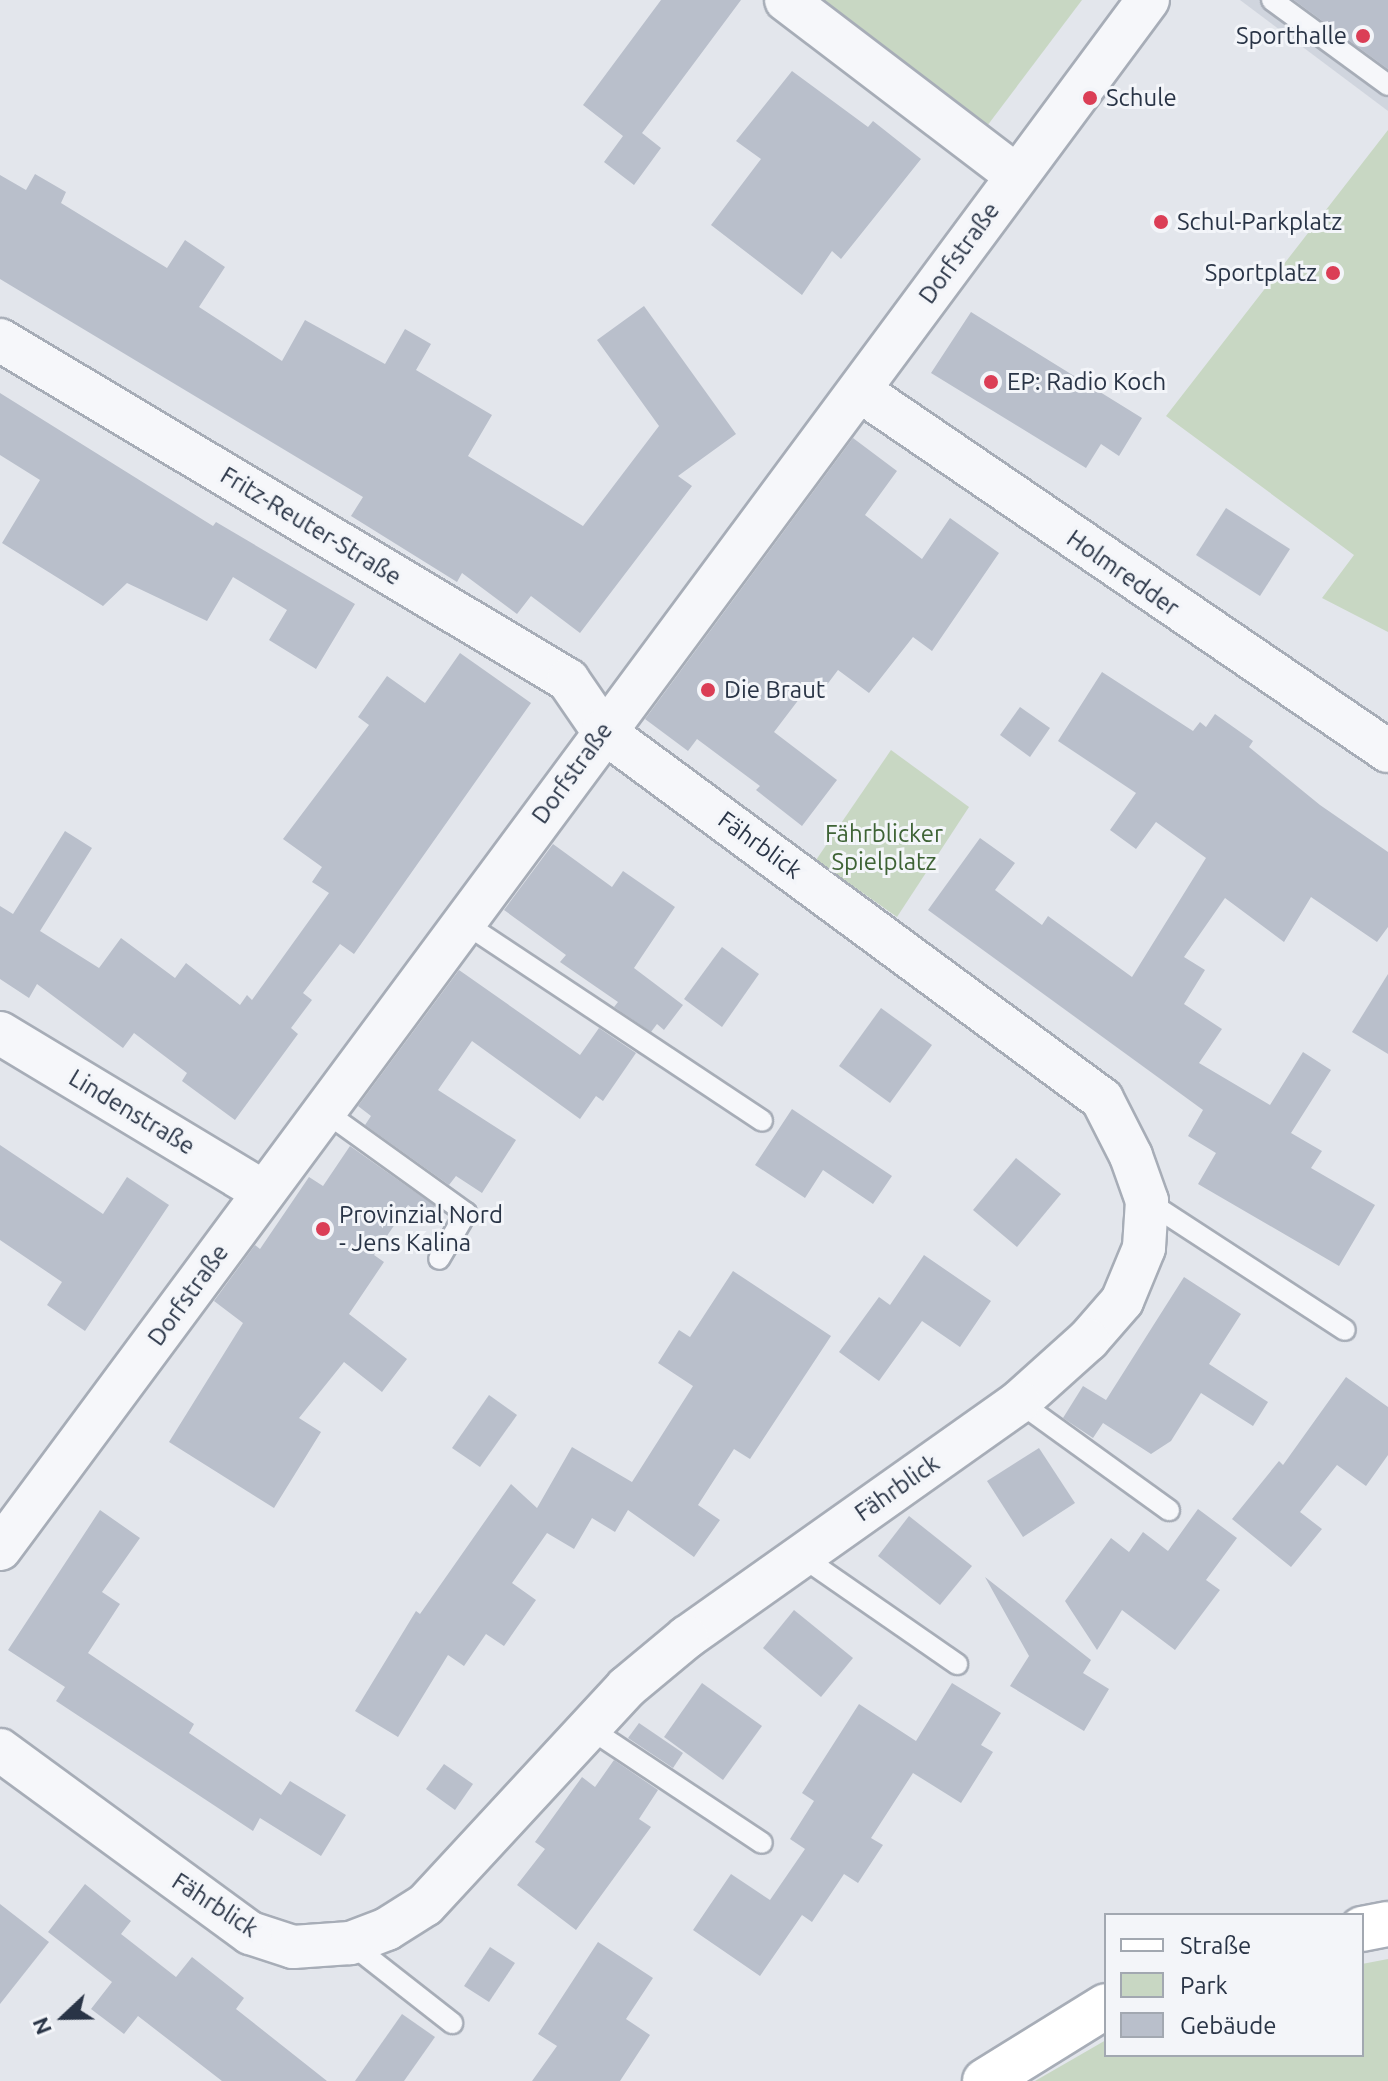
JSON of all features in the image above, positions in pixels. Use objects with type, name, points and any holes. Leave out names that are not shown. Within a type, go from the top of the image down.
[{"type":"main road","points":[[1364,1929],[1388,1924]]},
{"type":"main road","points":[[985,2081],[1104,2007]]},
{"type":"street","points":[[786,0],[1016,175]]},
{"type":"street","name":"Dorfstraße","points":[[0,1549],[603,731],[860,391],[1016,175],[1148,0]]},
{"type":"street","name":"Fritz-Reuter-Straße","points":[[0,340],[568,680],[603,731]]},
{"type":"street","name":"Holmredder","points":[[860,391],[1388,751]]},
{"type":"street","name":"Fährblick","points":[[0,1750],[250,1933],[293,1947],[350,1943],[387,1929],[425,1905],[586,1726],[687,1637],[1019,1402],[1122,1301],[1144,1248],[1147,1201],[1131,1156],[1102,1099],[603,731]]},
{"type":"street","name":"Lindenstraße","points":[[0,1033],[264,1192]]},
{"type":"lane","points":[[1272,0],[1388,85]]},
{"type":"lane","points":[[463,922],[762,1121]]},
{"type":"lane","points":[[324,1111],[466,1213],[439,1259]]},
{"type":"lane","points":[[1147,1201],[1345,1330]]},
{"type":"lane","points":[[1019,1402],[1169,1510]]},
{"type":"lane","points":[[801,1556],[957,1664]]},
{"type":"lane","points":[[586,1726],[762,1843]]},
{"type":"lane","points":[[350,1943],[452,2023]]},
{"type":"shaded area","points":[[1240,0],[1388,0],[1388,111]]},
{"type":"green space","points":[[817,0],[1082,0],[984,130]]},
{"type":"green space","name":"Sportplatz","points":[[1388,130],[1388,632],[1322,598],[1354,555],[1166,416]]},
{"type":"green space","name":"Fährblicker Spielplatz","points":[[891,750],[969,807],[897,917],[816,860]]},
{"type":"green space","points":[[1388,1959],[1388,2081],[1035,2081],[1104,2041],[1104,2057],[1364,2057],[1364,1964]]},
{"type":"building","points":[[661,0],[741,0],[642,133],[661,148],[634,185],[604,162],[623,136],[583,105]]},
{"type":"building","name":"Sporthalle","points":[[1294,0],[1388,0],[1388,69]]},
{"type":"building","points":[[792,71],[868,127],[873,121],[921,159],[841,259],[832,251],[802,295],[711,225],[761,159],[736,141]]},
{"type":"building","points":[[35,174],[66,192],[61,203],[167,268],[185,240],[225,267],[199,307],[282,361],[305,320],[385,364],[405,329],[431,344],[416,370],[492,415],[468,456],[583,526],[659,426],[597,340],[644,306],[736,434],[678,476],[692,486],[580,633],[531,596],[517,614],[462,573],[457,582],[351,516],[363,497],[0,279],[0,175],[26,190]]},
{"type":"building","points":[[971,312],[1142,418],[1119,456],[1101,444],[1086,468],[931,373]]},
{"type":"building","points":[[0,393],[213,526],[216,522],[355,604],[316,669],[269,640],[287,610],[233,577],[207,621],[127,583],[103,606],[2,543],[40,480],[0,455]]},
{"type":"building","points":[[853,438],[897,471],[865,515],[922,559],[950,518],[999,553],[932,651],[913,637],[869,693],[838,670],[820,694],[809,686],[774,732],[837,780],[802,826],[756,790],[760,786],[697,739],[688,751],[645,719]]},
{"type":"building","points":[[1226,508],[1290,549],[1260,596],[1196,555]]},
{"type":"building","points":[[460,653],[531,703],[354,954],[340,944],[303,993],[312,1000],[291,1028],[298,1034],[235,1120],[182,1081],[187,1073],[134,1033],[123,1048],[37,984],[29,998],[0,979],[0,906],[13,914],[65,831],[92,848],[40,931],[99,968],[121,938],[175,978],[186,963],[240,1005],[247,995],[252,1000],[329,893],[312,882],[322,867],[283,839],[369,725],[358,717],[387,676],[425,703]]},
{"type":"building","points":[[1102,672],[1193,731],[1200,722],[1206,727],[1215,714],[1253,741],[1249,747],[1320,805],[1388,852],[1388,927],[1377,942],[1311,897],[1284,942],[1225,898],[1184,957],[1205,970],[1184,1004],[1222,1029],[1199,1063],[1270,1105],[1303,1052],[1331,1070],[1291,1133],[1322,1151],[1311,1168],[1375,1205],[1339,1266],[1198,1184],[1216,1153],[1188,1136],[1203,1110],[928,910],[980,838],[1015,863],[995,890],[1042,925],[1048,916],[1132,977],[1206,858],[1156,822],[1136,849],[1110,830],[1136,793],[1058,741]]},
{"type":"building","points":[[1020,707],[1050,728],[1030,757],[1000,735]]},
{"type":"building","points":[[553,844],[612,887],[623,871],[675,907],[634,968],[683,1005],[664,1030],[657,1024],[651,1032],[614,1007],[618,1002],[560,962],[566,955],[504,910]]},
{"type":"building","points":[[722,947],[759,974],[722,1027],[684,999]]},
{"type":"building","points":[[459,970],[580,1055],[599,1028],[636,1053],[603,1101],[596,1096],[580,1119],[472,1041],[438,1090],[516,1140],[482,1193],[456,1176],[449,1185],[365,1125],[371,1116],[358,1106]]},
{"type":"building","points":[[1388,974],[1388,1054],[1352,1032]]},
{"type":"building","points":[[881,1008],[932,1045],[890,1103],[839,1066]]},
{"type":"building","points":[[792,1109],[892,1176],[873,1204],[823,1170],[805,1198],[755,1165]]},
{"type":"building","points":[[0,1145],[103,1214],[127,1177],[169,1205],[85,1331],[47,1305],[62,1282],[0,1240]]},
{"type":"building","points":[[350,1146],[435,1206],[427,1218],[408,1205],[374,1255],[384,1262],[349,1314],[407,1359],[382,1392],[344,1362],[299,1418],[321,1432],[274,1508],[169,1442],[243,1323],[214,1301],[255,1245],[260,1249],[309,1177],[323,1186]]},
{"type":"building","points":[[1016,1158],[1061,1194],[1017,1247],[973,1210]]},
{"type":"building","points":[[924,1255],[991,1301],[960,1347],[922,1321],[879,1381],[839,1352],[879,1297],[890,1305]]},
{"type":"building","points":[[733,1271],[831,1336],[750,1459],[734,1449],[698,1505],[720,1520],[694,1557],[628,1510],[615,1532],[592,1518],[574,1549],[547,1533],[512,1583],[536,1600],[504,1646],[486,1634],[464,1666],[448,1655],[398,1737],[355,1711],[416,1611],[420,1614],[511,1484],[537,1508],[572,1447],[632,1482],[693,1386],[658,1363],[679,1330],[690,1337]]},
{"type":"building","points":[[1184,1277],[1241,1314],[1209,1364],[1268,1402],[1253,1426],[1201,1393],[1171,1441],[1151,1454],[1103,1423],[1093,1438],[1063,1418],[1083,1386],[1106,1400]]},
{"type":"building","points":[[1346,1377],[1388,1407],[1388,1455],[1366,1486],[1337,1465],[1300,1512],[1322,1529],[1291,1567],[1232,1519],[1279,1461],[1283,1465]]},
{"type":"building","points":[[489,1395],[517,1415],[480,1467],[452,1448]]},
{"type":"building","points":[[1039,1448],[1075,1503],[1023,1537],[987,1481]]},
{"type":"building","points":[[1198,1509],[1237,1538],[1206,1580],[1220,1590],[1175,1650],[1122,1610],[1097,1650],[1065,1601],[1111,1538],[1129,1552],[1143,1532],[1168,1551]]},
{"type":"building","points":[[100,1510],[140,1538],[102,1592],[120,1604],[88,1653],[194,1724],[189,1733],[281,1795],[290,1781],[346,1815],[321,1856],[260,1818],[253,1831],[56,1701],[65,1687],[8,1650]]},
{"type":"building","points":[[909,1516],[972,1566],[940,1605],[878,1556]]},
{"type":"building","points":[[985,1577],[1091,1660],[1083,1673],[1109,1689],[1084,1731],[1010,1686],[1029,1656]]},
{"type":"building","points":[[794,1610],[853,1658],[821,1697],[763,1648]]},
{"type":"building","points":[[702,1683],[762,1726],[723,1780],[664,1737]]},
{"type":"building","points":[[952,1683],[1001,1713],[981,1745],[993,1752],[961,1803],[913,1773],[871,1838],[883,1845],[858,1883],[844,1874],[812,1922],[802,1915],[760,1976],[693,1930],[731,1874],[770,1900],[805,1849],[790,1839],[814,1801],[802,1793],[859,1704],[916,1741]]},
{"type":"building","points":[[639,1723],[683,1753],[673,1768],[628,1738]]},
{"type":"building","points":[[614,1760],[658,1790],[639,1819],[651,1827],[576,1930],[517,1885],[545,1849],[535,1842],[582,1777],[595,1787]]},
{"type":"building","points":[[444,1764],[473,1784],[455,1810],[426,1789]]},
{"type":"building","points":[[85,1884],[131,1921],[121,1934],[176,1977],[192,1957],[244,1998],[236,2009],[327,2081],[222,2081],[138,2016],[124,2034],[91,2009],[112,1982],[48,1932]]},
{"type":"building","points":[[0,1904],[49,1942],[0,2004]]},
{"type":"building","points":[[598,1942],[653,1978],[626,2019],[650,2035],[620,2081],[532,2081],[557,2046],[538,2034]]},
{"type":"building","points":[[490,1947],[515,1963],[489,2002],[464,1986]]},
{"type":"building","points":[[402,2014],[435,2037],[404,2081],[355,2081]]},
{"type":"place","name":"Sporthalle","points":[[1363,36]]},
{"type":"place","name":"Schule","points":[[1090,98]]},
{"type":"place","name":"Schul-Parkplatz","points":[[1161,222]]},
{"type":"place","name":"Sportplatz","points":[[1333,273]]},
{"type":"place","name":"EP: Radio Koch","points":[[991,382]]},
{"type":"place","name":"Die Braut","points":[[708,690]]},
{"type":"place","name":"Provinzial Nord - Jens Kalina","points":[[323,1229]]}]
